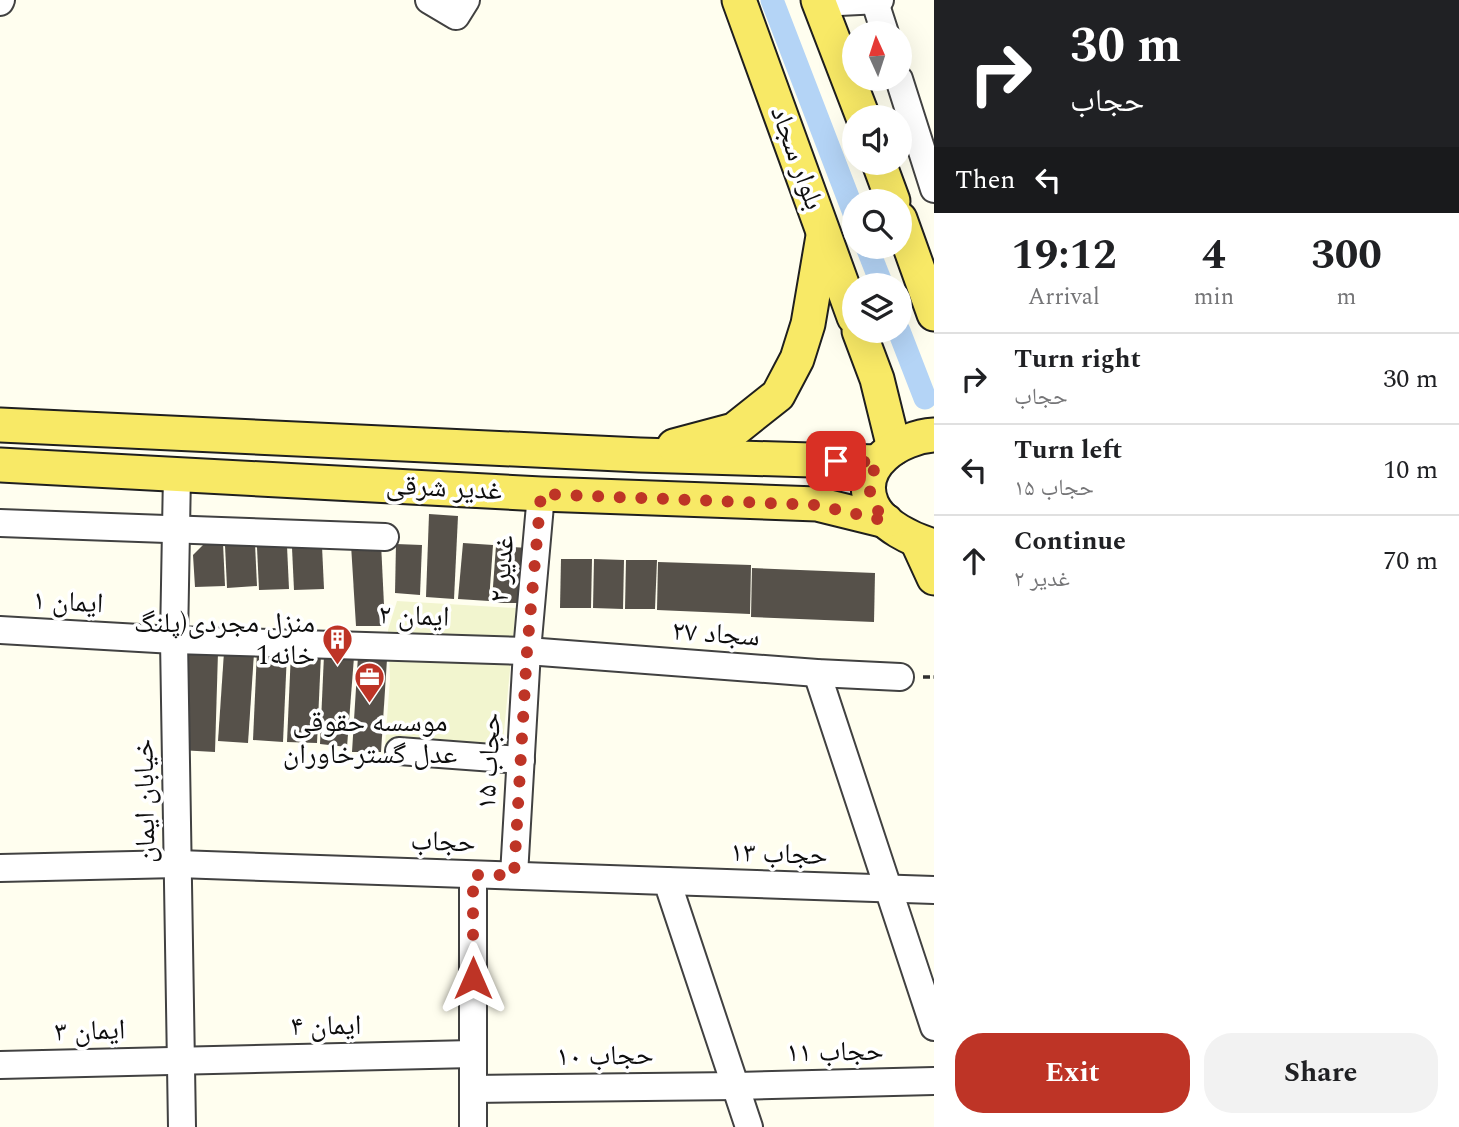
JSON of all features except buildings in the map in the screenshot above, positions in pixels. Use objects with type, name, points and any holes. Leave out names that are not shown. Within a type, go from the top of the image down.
[{"type":"main road","name":"بلوار سجاد","points":[[739,0],[842,283]]},
{"type":"main road","points":[[818,2],[858,105]]},
{"type":"main road","points":[[639,455],[734,430],[778,395],[797,359],[808,324],[824,233]]},
{"type":"main road","points":[[912,253],[934,314]]},
{"type":"main road","points":[[864,343],[877,379],[885,455]]},
{"type":"main road","name":"غدیر شرقی","points":[[0,425],[639,455],[885,455]]},
{"type":"main road","points":[[934,435],[911,439],[885,455],[869,483],[872,504],[886,521],[926,543],[934,578]]},
{"type":"main road","name":"غدیر شرقی","points":[[0,465],[541,494],[817,505],[886,521]]},
{"type":"street","points":[[429,0],[456,16],[466,0]]},
{"type":"street","points":[[818,2],[877,1],[882,21]]},
{"type":"street","points":[[903,91],[934,189]]},
{"type":"street","name":"خیابان ایمان","points":[[177,474],[174,640],[183,1127]]},
{"type":"street","name":"غدیر ۲","points":[[527,651],[541,494]]},
{"type":"street","points":[[0,523],[385,537]]},
{"type":"street","name":"ایمان ۱","points":[[0,630],[174,640]]},
{"type":"street","name":"ایمان ۲","points":[[174,640],[527,651]]},
{"type":"street","name":"سجاد ۲۷","points":[[527,651],[900,677]]},
{"type":"street","name":"حجاب ۱۵","points":[[514,875],[527,651]]},
{"type":"street","points":[[817,673],[934,1027]]},
{"type":"street","points":[[399,751],[521,760]]},
{"type":"street","name":"حجاب","points":[[0,868],[178,864],[667,881]]},
{"type":"street","points":[[472,1127],[473,875]]},
{"type":"street","points":[[667,881],[749,1127]]},
{"type":"street","name":"حجاب ۱۳","points":[[667,881],[934,890]]},
{"type":"street","name":"ایمان ۴","points":[[181,1060],[472,1054]]},
{"type":"street","name":"ایمان ۳","points":[[0,1065],[181,1060]]},
{"type":"street","name":"حجاب ۱۱","points":[[737,1086],[934,1081]]},
{"type":"street","name":"حجاب ۱۰","points":[[472,1089],[737,1086]]},
{"type":"green space","points":[[397,601],[516,608],[502,752],[385,745],[390,679],[388,630]]},
{"type":"waterway","points":[[772,0],[845,189]]},
{"type":"waterway","points":[[872,259],[877,273]]},
{"type":"waterway","points":[[904,343],[925,398]]},
{"type":"place","name":"منزل مجردی(پلنگ خانه1","points":[[338,666]]},
{"type":"place","name":"موسسه حقوقی عدل گسترخاوران","points":[[370,705]]},
{"type":"route","points":[[473,978],[473,875],[514,875],[527,651],[541,494],[817,505],[886,521],[872,504],[869,483],[877,462],[836,461]]}]
